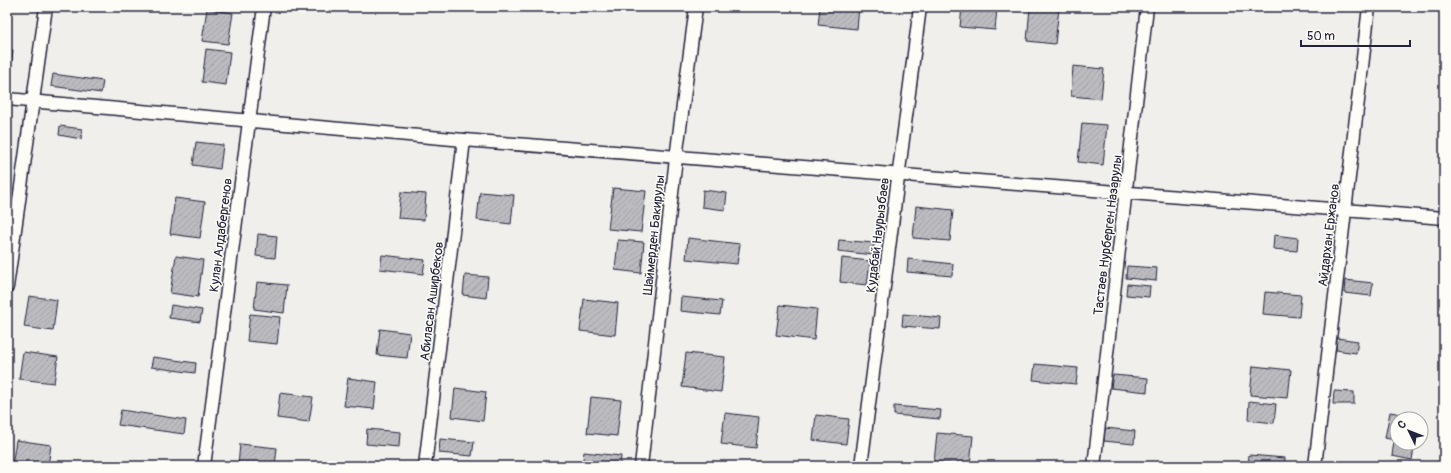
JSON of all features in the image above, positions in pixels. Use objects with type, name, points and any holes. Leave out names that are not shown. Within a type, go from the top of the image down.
[{"type":"street","points":[[7,287],[46,7]]},
{"type":"street","name":"Кулан Алдабергенов","points":[[204,466],[264,7]]},
{"type":"street","name":"Шаймерден Бакирулы","points":[[641,466],[676,158],[696,7]]},
{"type":"street","name":"Кудабай Наурызбаев","points":[[861,466],[920,7]]},
{"type":"street","name":"Тастаев Нурберген Назарулы","points":[[1094,466],[1147,7]]},
{"type":"street","name":"Айдархан Ержанов","points":[[1315,466],[1369,7]]},
{"type":"street","points":[[7,99],[676,158],[899,174],[1444,218]]},
{"type":"street","name":"Абиласан Аширбеков","points":[[425,466],[464,140]]},
{"type":"building","points":[[820,7],[859,7],[857,29],[818,25]]},
{"type":"building","points":[[962,7],[997,8],[995,30],[960,27]]},
{"type":"building","points":[[1030,7],[1059,8],[1055,44],[1027,41]]},
{"type":"building","points":[[207,9],[233,13],[228,44],[202,41]]},
{"type":"building","points":[[206,49],[230,52],[226,85],[202,82]]},
{"type":"building","points":[[7,50],[13,50],[10,76],[7,76]]},
{"type":"building","points":[[1073,66],[1104,69],[1101,99],[1071,96]]},
{"type":"building","points":[[53,74],[103,81],[101,93],[51,86]]},
{"type":"building","points":[[1082,123],[1107,125],[1103,165],[1078,162]]},
{"type":"building","points":[[60,126],[82,129],[81,139],[59,135]]},
{"type":"building","points":[[196,142],[223,145],[220,169],[193,165]]},
{"type":"building","points":[[613,188],[646,191],[641,232],[608,229]]},
{"type":"building","points":[[703,190],[727,193],[725,210],[702,207]]},
{"type":"building","points":[[401,192],[426,194],[424,220],[398,218]]},
{"type":"building","points":[[480,192],[514,195],[511,224],[477,220]]},
{"type":"building","points":[[175,198],[205,202],[200,238],[170,234]]},
{"type":"building","points":[[916,206],[953,210],[950,241],[913,238]]},
{"type":"building","points":[[258,234],[277,236],[275,258],[256,256]]},
{"type":"building","points":[[1274,235],[1298,238],[1297,251],[1273,249]]},
{"type":"building","points":[[688,238],[740,244],[737,264],[686,259]]},
{"type":"building","points":[[618,240],[644,242],[641,273],[615,270]]},
{"type":"building","points":[[839,240],[874,243],[873,255],[838,251]]},
{"type":"building","points":[[382,255],[425,260],[423,274],[380,269]]},
{"type":"building","points":[[176,256],[203,260],[198,297],[170,293]]},
{"type":"building","points":[[842,258],[870,261],[867,285],[840,282]]},
{"type":"building","points":[[908,259],[953,264],[952,276],[907,272]]},
{"type":"building","points":[[1127,266],[1157,268],[1156,281],[1126,278]]},
{"type":"building","points":[[465,275],[488,277],[486,298],[463,295]]},
{"type":"building","points":[[1345,280],[1373,283],[1371,296],[1344,293]]},
{"type":"building","points":[[257,282],[287,285],[284,313],[254,309]]},
{"type":"building","points":[[1127,284],[1150,286],[1149,297],[1126,295]]},
{"type":"building","points":[[1265,292],[1301,295],[1299,317],[1263,314]]},
{"type":"building","points":[[29,296],[57,300],[53,331],[24,327]]},
{"type":"building","points":[[681,297],[722,301],[720,315],[680,311]]},
{"type":"building","points":[[584,299],[618,303],[615,335],[580,331]]},
{"type":"building","points":[[171,305],[202,310],[200,322],[169,318]]},
{"type":"building","points":[[780,305],[817,309],[814,340],[776,335]]},
{"type":"building","points":[[250,314],[280,317],[277,344],[247,341]]},
{"type":"building","points":[[903,314],[941,318],[940,329],[902,326]]},
{"type":"building","points":[[380,329],[410,333],[407,358],[377,355]]},
{"type":"building","points":[[1337,338],[1358,341],[1356,353],[1336,350]]},
{"type":"building","points":[[23,352],[58,357],[54,383],[19,379]]},
{"type":"building","points":[[686,353],[725,357],[721,392],[682,387]]},
{"type":"building","points":[[153,357],[196,363],[195,373],[151,367]]},
{"type":"building","points":[[1035,364],[1078,368],[1076,384],[1033,380]]},
{"type":"building","points":[[1253,366],[1291,370],[1288,398],[1250,395]]},
{"type":"building","points":[[1113,375],[1148,378],[1147,392],[1111,388]]},
{"type":"building","points":[[348,378],[377,382],[374,409],[344,406]]},
{"type":"building","points":[[455,388],[486,392],[483,421],[452,417]]},
{"type":"building","points":[[1334,391],[1354,392],[1354,404],[1333,404]]},
{"type":"building","points":[[280,393],[313,397],[309,422],[277,418]]},
{"type":"building","points":[[591,397],[621,400],[617,436],[587,433]]},
{"type":"building","points":[[1249,401],[1276,404],[1274,423],[1248,420]]},
{"type":"building","points":[[894,406],[941,410],[940,419],[894,415]]},
{"type":"building","points":[[121,410],[186,420],[184,434],[118,425]]},
{"type":"building","points":[[725,413],[759,417],[756,448],[721,444]]},
{"type":"building","points":[[816,415],[849,419],[846,444],[813,440]]},
{"type":"building","points":[[1389,417],[1389,439],[1385,438]]},
{"type":"building","points":[[1105,428],[1135,431],[1134,444],[1104,441]]},
{"type":"building","points":[[367,429],[400,432],[399,447],[366,444]]},
{"type":"building","points":[[937,433],[973,436],[970,465],[934,462]]},
{"type":"building","points":[[440,439],[474,442],[472,456],[439,453]]},
{"type":"building","points":[[16,440],[51,445],[48,466],[12,466]]},
{"type":"building","points":[[240,444],[277,448],[275,466],[238,466]]},
{"type":"building","points":[[1393,451],[1414,451],[1412,460],[1392,456]]},
{"type":"building","points":[[584,452],[621,456],[620,466],[582,466]]},
{"type":"building","points":[[1249,455],[1285,458],[1284,466],[1248,466]]},
{"type":"building","points":[[678,463],[705,466],[678,466]]}]
